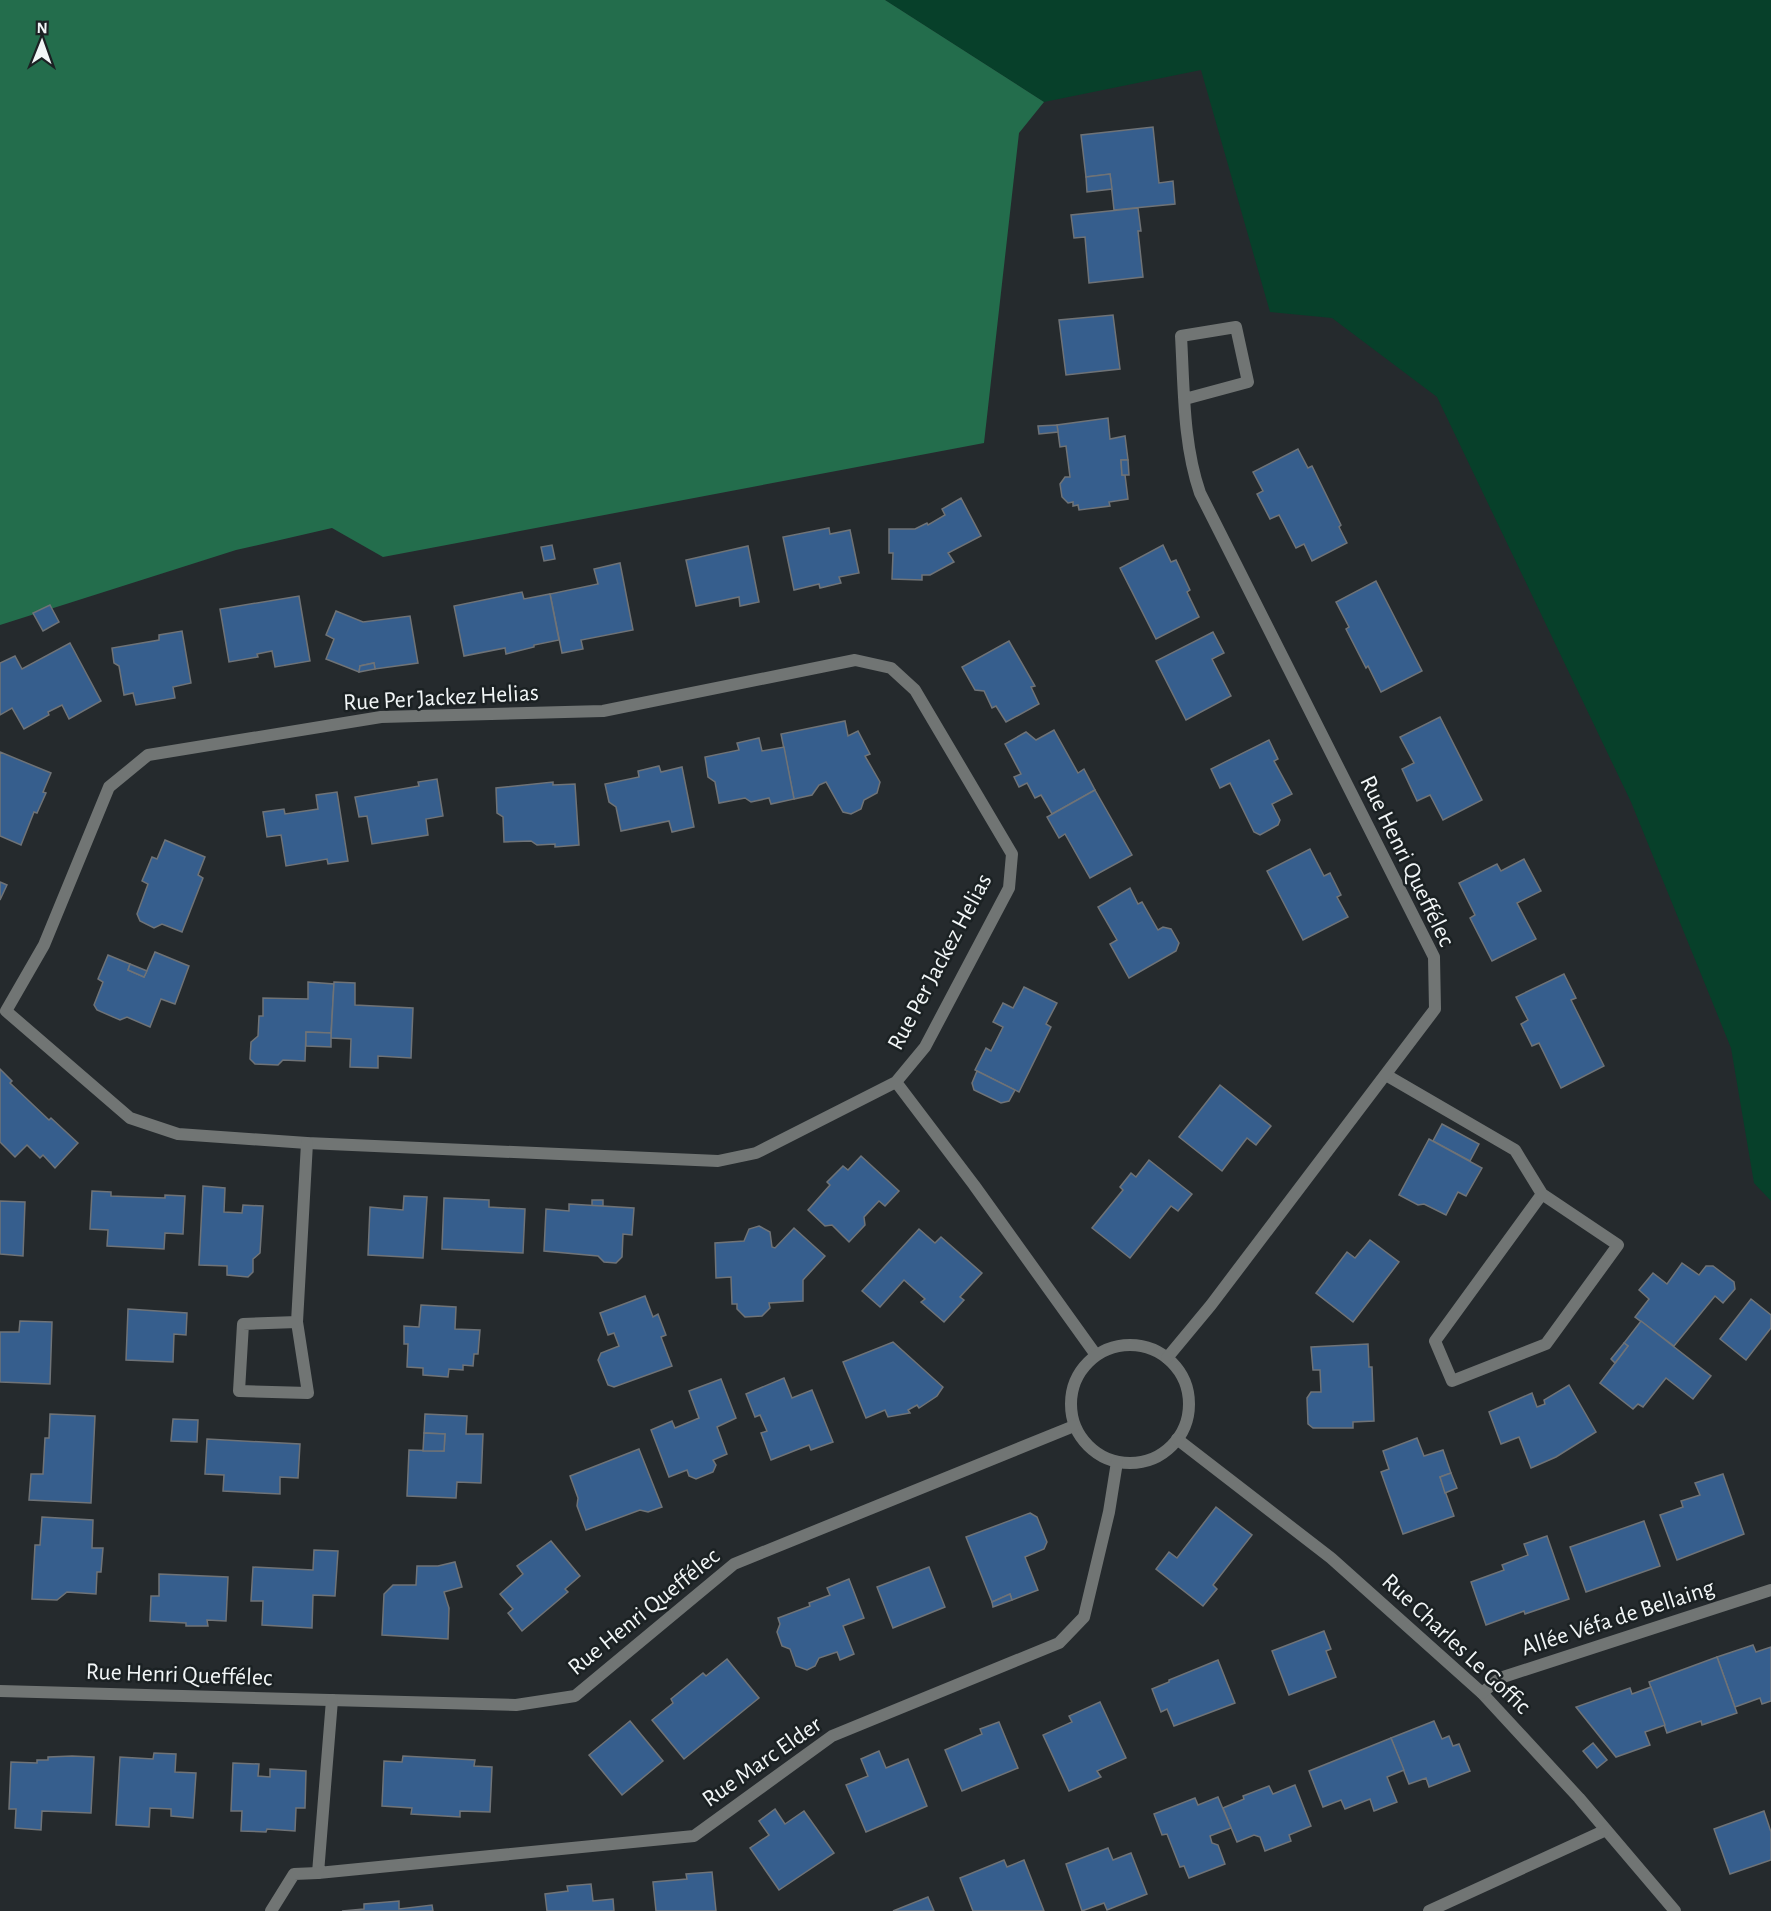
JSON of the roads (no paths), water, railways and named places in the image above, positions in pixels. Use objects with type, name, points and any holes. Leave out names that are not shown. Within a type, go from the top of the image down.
[{"type":"street","name":"Rue Henri Queffélec","points":[[1167,1358],[1211,1305],[1435,1009],[1434,957],[1200,493],[1191,468],[1185,399],[1181,336],[1236,327],[1248,382],[1185,399]]},
{"type":"street","name":"Rue Per Jackez Helias","points":[[855,660],[891,668],[915,690],[1012,854],[1010,888],[925,1047],[896,1082],[756,1153],[718,1161],[307,1143],[178,1134],[130,1118],[3,1014],[44,945],[109,787],[148,755],[381,717],[603,711],[855,660]]},
{"type":"street","points":[[1386,1075],[1515,1150],[1542,1194],[1618,1245],[1546,1344],[1452,1381],[1436,1341],[1542,1194]]},
{"type":"street","name":"Rue Per Jackez Helias","points":[[896,1082],[974,1185],[1096,1355]]},
{"type":"street","points":[[297,1322],[243,1324],[239,1391],[309,1393],[297,1322],[307,1143]]},
{"type":"street","points":[[1132,1344],[1150,1348],[1167,1358],[1179,1371],[1187,1388],[1189,1406],[1186,1424],[1177,1439],[1165,1451],[1150,1460],[1134,1463],[1117,1462],[1091,1449],[1074,1426],[1070,1407],[1072,1387],[1082,1369],[1096,1355],[1113,1347],[1132,1344]]},
{"type":"street","name":"Rue Henri Queffélec","points":[[0,1691],[516,1705],[574,1696],[734,1564],[1074,1426]]},
{"type":"street","name":"Rue Charles Le Goffic","points":[[1177,1439],[1331,1558],[1482,1694],[1520,1732],[1676,1911]]},
{"type":"street","name":"Rue Marc Elder","points":[[271,1911],[294,1874],[694,1836],[832,1736],[1059,1643],[1084,1617],[1109,1512],[1117,1462]]},
{"type":"street","name":"Allée Véfa de Bellaing","points":[[1482,1694],[1500,1678],[1771,1590]]},
{"type":"street","points":[[318,1873],[332,1700]]},
{"type":"street","points":[[1429,1911],[1606,1830]]}]
